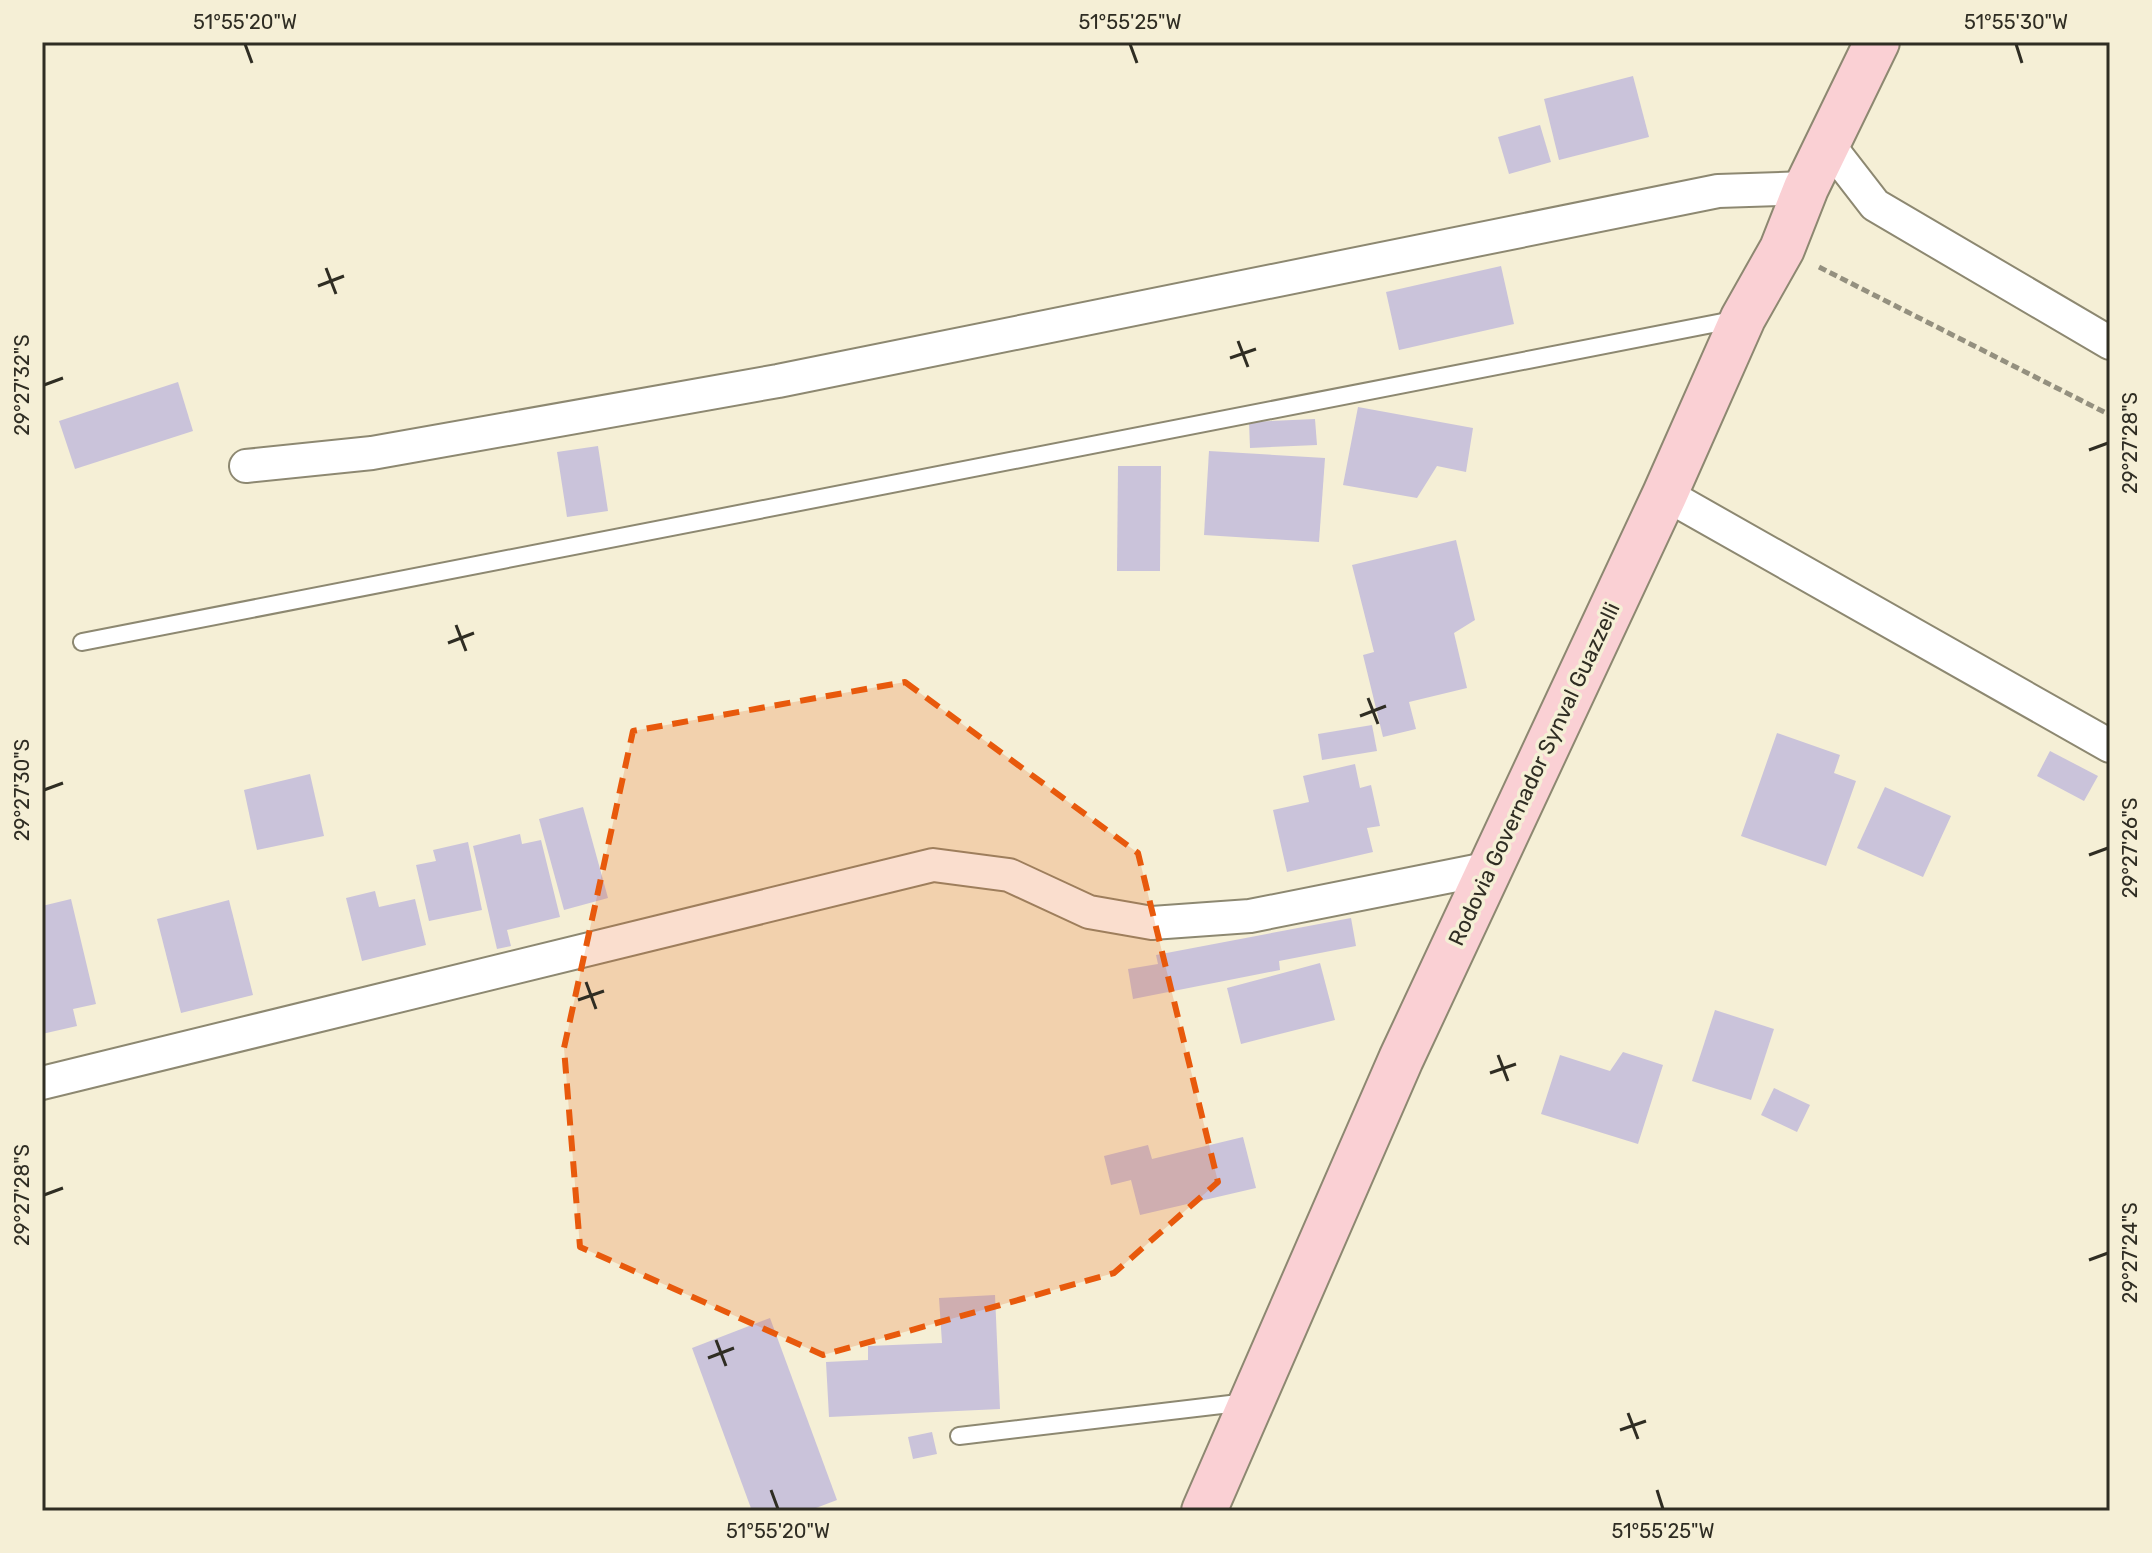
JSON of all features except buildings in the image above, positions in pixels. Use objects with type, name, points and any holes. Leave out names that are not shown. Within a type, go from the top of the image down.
[{"type":"main road","name":"Rodovia Governador Synval Guazzelli","points":[[1211,1508],[1252,1401],[1401,1059],[1665,494],[1743,318],[1782,249],[1806,188],[1877,42]]},
{"type":"street","points":[[1827,143],[1875,205],[2110,343]]},
{"type":"street","points":[[246,466],[372,453],[778,381],[1718,191],[1806,188]]},
{"type":"street","points":[[1665,494],[2110,746]]},
{"type":"street","points":[[42,1083],[933,865],[1009,875],[1089,912],[1152,923],[1250,916],[1491,868]]},
{"type":"lane","points":[[82,642],[1743,318]]},
{"type":"lane","points":[[959,1436],[1252,1401]]},
{"type":"path","points":[[1782,249],[2110,415]]},
{"type":"highlighted area","points":[[905,682],[1138,853],[1218,1182],[1114,1273],[823,1355],[580,1247],[564,1048],[633,731]]}]
